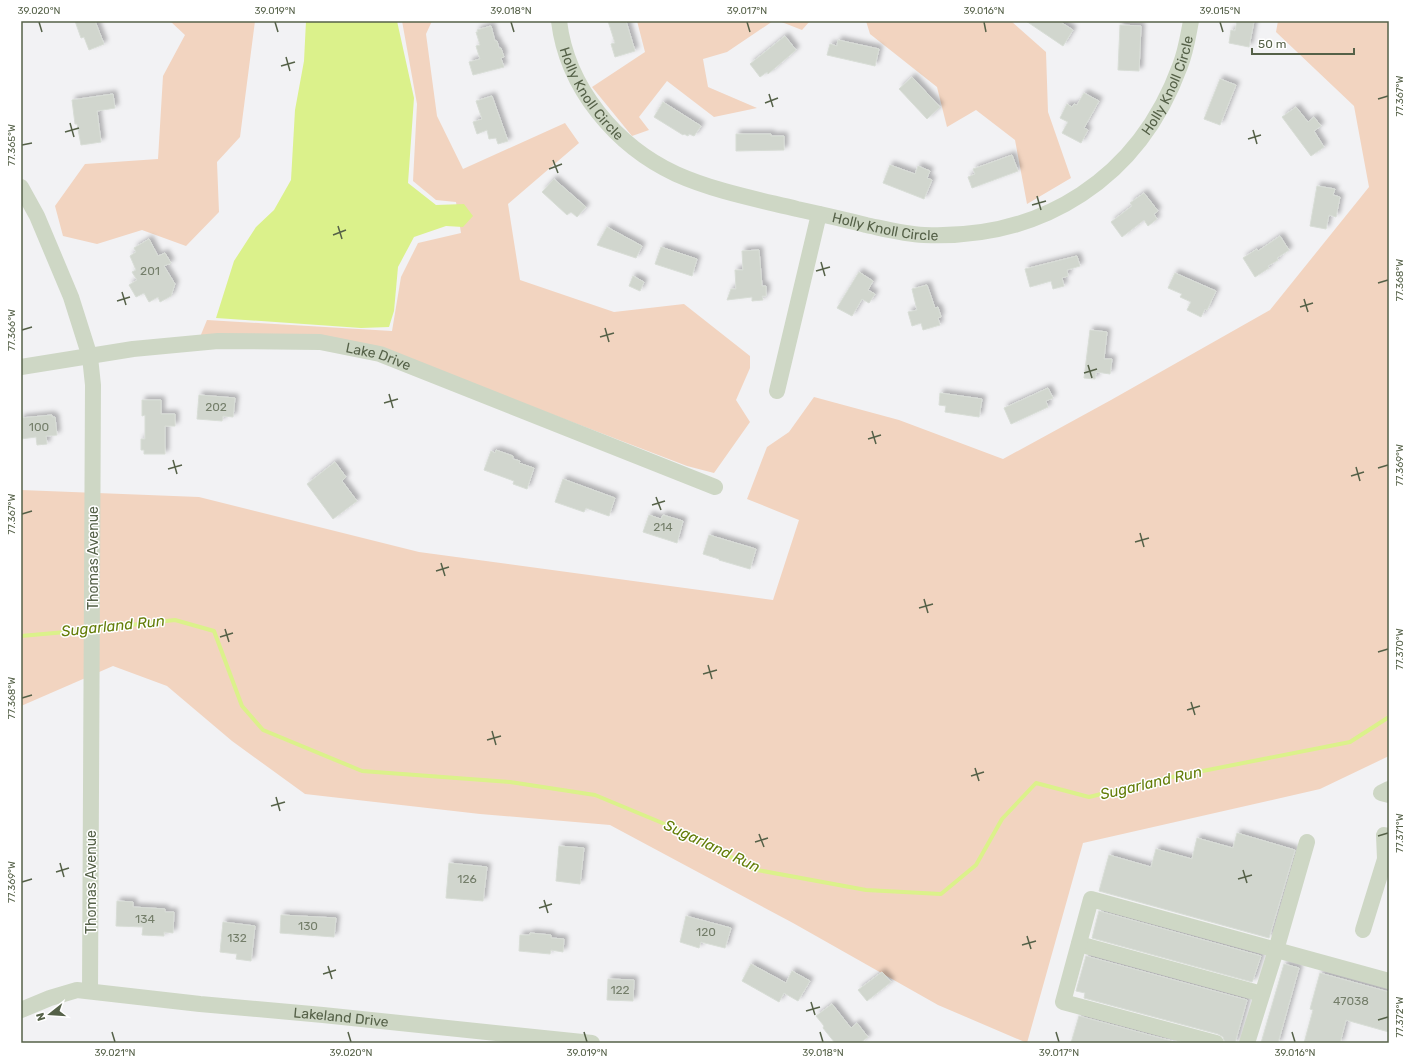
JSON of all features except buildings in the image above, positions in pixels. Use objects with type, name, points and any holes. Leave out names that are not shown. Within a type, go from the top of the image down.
[{"type":"street","name":"Holly Knoll Circle","points":[[559,21],[566,50],[574,73],[586,96],[604,120],[617,134],[637,151],[676,174],[701,184],[737,194],[894,231],[921,235],[952,236],[991,231],[1018,224],[1048,213],[1078,197],[1102,181],[1137,143],[1155,118],[1170,92],[1181,64],[1192,21]]},
{"type":"street","name":"Thomas Avenue","points":[[21,187],[37,216],[71,297],[90,357],[93,385],[90,992]]},
{"type":"street","points":[[778,391],[819,214]]},
{"type":"street","name":"Lake Drive","points":[[21,367],[138,348],[218,341],[320,342],[380,354],[715,487]]},
{"type":"street","points":[[1389,789],[1381,793],[1389,795]]},
{"type":"street","points":[[1363,930],[1388,860],[1384,835],[1389,836]]},
{"type":"street","points":[[1247,1043],[1307,842]]},
{"type":"street","points":[[1216,1043],[1063,1002],[1091,899],[1389,981]]},
{"type":"street","points":[[1079,944],[1262,994]]},
{"type":"street","name":"Lakeland Drive","points":[[21,1010],[50,998],[77,990],[592,1043]]},
{"type":"shaded area","points":[[170,21],[255,21],[240,137],[217,162],[219,212],[186,246],[142,230],[97,244],[63,236],[55,206],[85,164],[158,159],[163,76],[185,35]]},
{"type":"shaded area","points":[[306,21],[397,21],[414,98],[408,183],[436,205],[464,204],[473,216],[463,227],[446,226],[414,237],[398,267],[394,311],[389,327],[361,328],[216,318],[234,261],[256,227],[274,210],[291,180],[295,110],[304,61]]},
{"type":"shaded area","points":[[402,21],[432,21],[426,34],[437,116],[463,169],[565,123],[579,143],[508,204],[520,280],[614,312],[684,304],[750,356],[750,368],[736,400],[750,422],[714,473],[687,466],[379,348],[200,337],[207,320],[392,331],[401,277],[418,243],[461,233],[456,202],[436,200],[413,181],[417,104]]},
{"type":"shaded area","points":[[637,21],[773,21],[727,52],[703,59],[708,87],[757,108],[714,117],[667,81],[639,117],[649,130],[632,136],[592,87],[645,52]]},
{"type":"shaded area","points":[[779,21],[810,21],[802,30]]},
{"type":"shaded area","points":[[866,21],[1011,21],[1046,52],[1048,112],[1071,178],[1027,204],[1015,140],[976,110],[947,127],[937,87],[870,34]]},
{"type":"shaded area","points":[[1278,21],[1389,21],[1389,756],[1320,789],[1083,843],[1027,1043],[938,1005],[793,923],[610,825],[480,814],[305,794],[232,741],[167,686],[113,666],[21,706],[21,490],[199,497],[419,552],[773,600],[799,520],[747,499],[767,447],[789,432],[814,397],[899,420],[1003,459],[1270,310],[1369,187],[1354,106],[1276,32]]},
{"type":"waterway","name":"Sugarland Run","points":[[95,629],[175,620],[214,631],[242,706],[263,730],[362,771],[510,782],[595,795],[696,837],[752,869],[866,890],[941,894],[976,865],[1002,819],[1036,783],[1089,797],[1167,778],[1350,742],[1389,717]]},
{"type":"waterway","name":"Sugarland Run","points":[[21,636],[88,630]]}]
